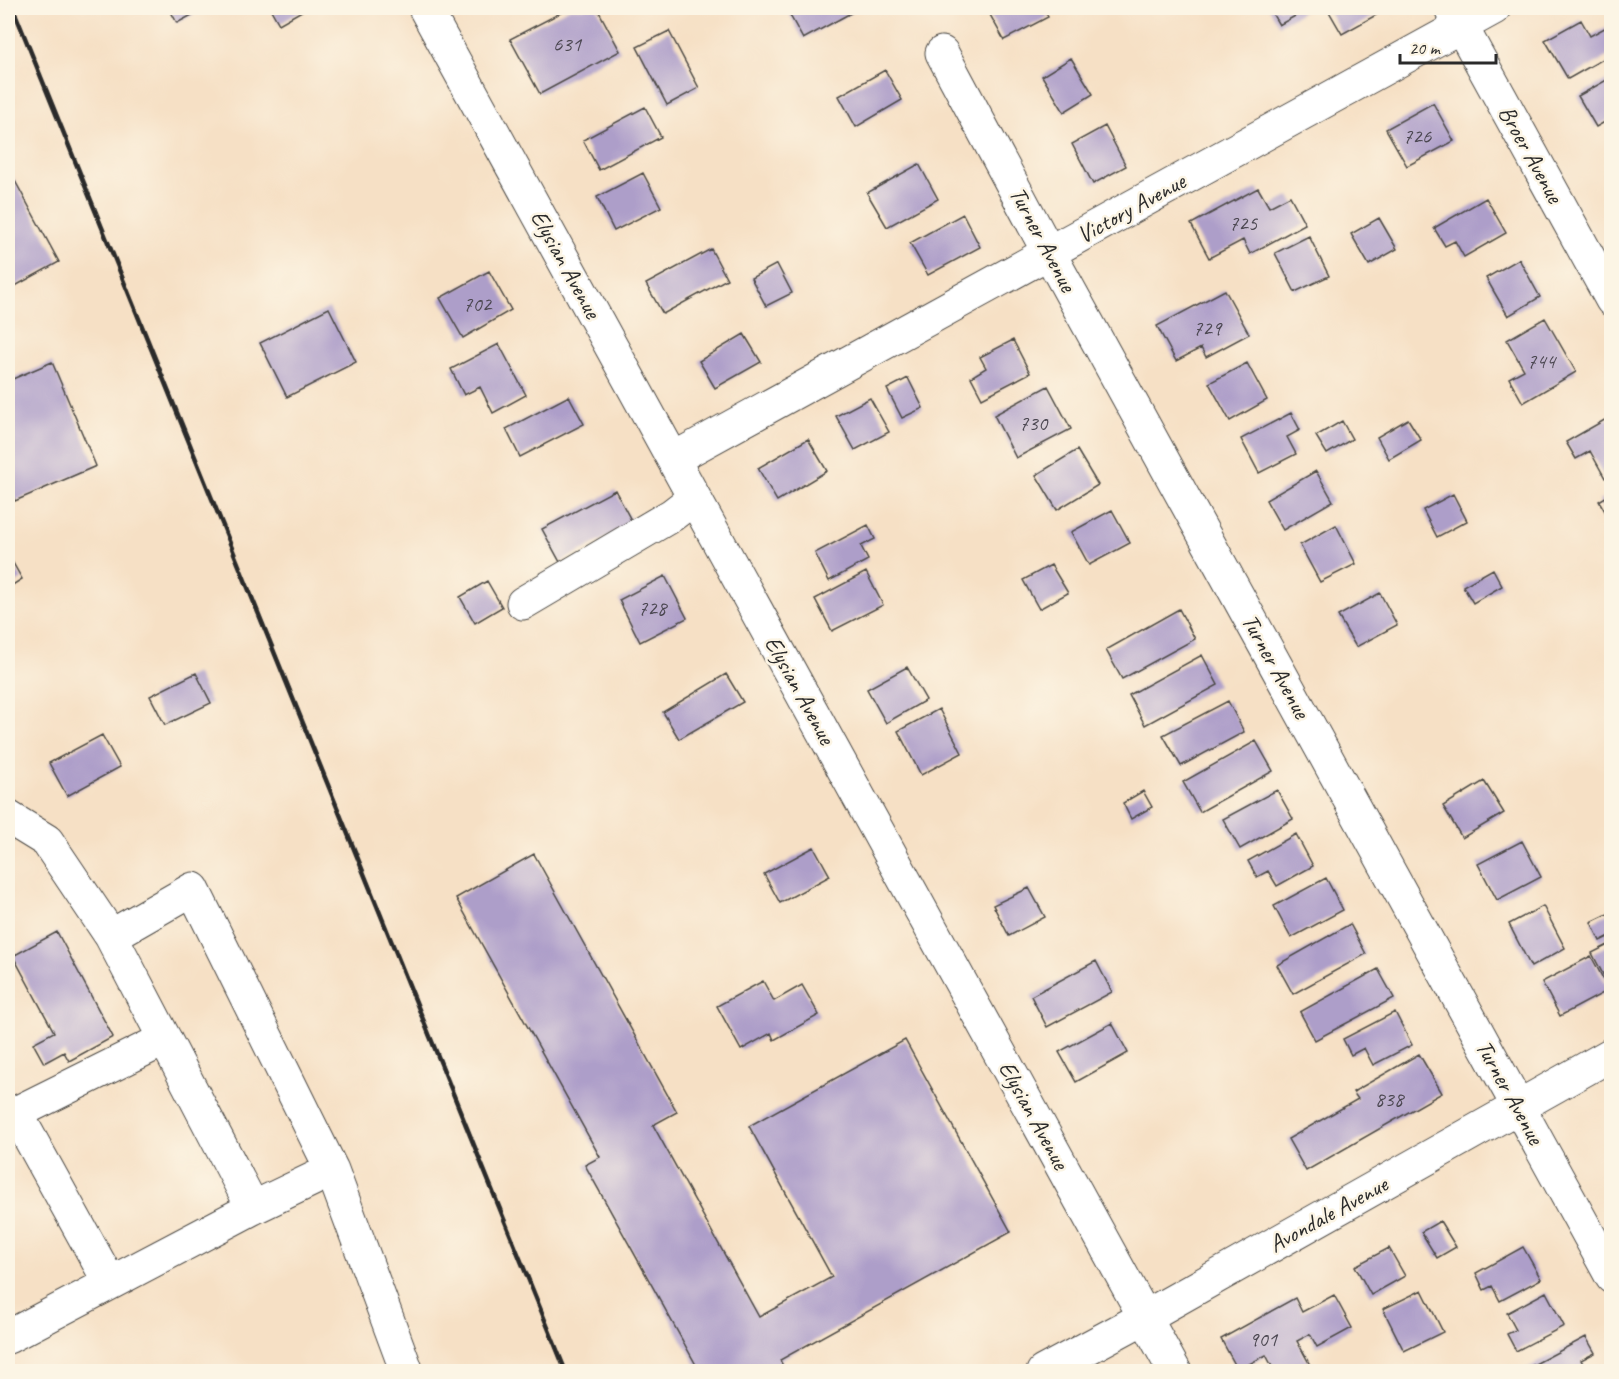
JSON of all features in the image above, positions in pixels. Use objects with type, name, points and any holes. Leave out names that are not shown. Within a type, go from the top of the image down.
[{"type":"street","name":"Elysian Avenue","points":[[425,8],[1175,1371]]},
{"type":"street","name":"Victory Avenue","points":[[673,459],[1050,253],[1456,16],[1494,8]]},
{"type":"street","name":"Broer Avenue","points":[[1456,16],[1611,300]]},
{"type":"street","name":"Turner Avenue","points":[[942,53],[1611,1277]]},
{"type":"street","points":[[523,603],[672,514],[694,498]]},
{"type":"street","points":[[8,817],[47,841],[111,936],[253,1208]]},
{"type":"street","points":[[111,936],[193,889],[332,1170],[407,1371]]},
{"type":"street","points":[[110,1283],[12,1105],[165,1039]]},
{"type":"street","name":"Avondale Avenue","points":[[1043,1371],[1145,1317],[1611,1054]]},
{"type":"street","points":[[8,1337],[253,1208],[332,1170]]},
{"type":"building","points":[[169,8],[205,8],[177,23]]},
{"type":"building","points":[[270,8],[307,8],[279,24]]},
{"type":"building","points":[[570,8],[597,8],[620,51],[540,94],[510,39]]},
{"type":"building","points":[[786,8],[860,8],[803,39]]},
{"type":"building","points":[[995,8],[1043,8],[1048,17],[1004,40],[988,11]]},
{"type":"building","points":[[1269,8],[1304,8],[1306,10],[1279,25]]},
{"type":"building","points":[[1327,8],[1375,8],[1378,14],[1342,34]]},
{"type":"building","points":[[1581,20],[1590,36],[1612,24],[1612,54],[1568,79],[1545,40]]},
{"type":"building","points":[[669,31],[699,88],[667,105],[637,47]]},
{"type":"building","points":[[1071,58],[1093,94],[1064,112],[1042,76]]},
{"type":"building","points":[[885,70],[902,100],[856,127],[839,96]]},
{"type":"building","points":[[1612,77],[1612,118],[1596,127],[1578,96]]},
{"type":"building","points":[[1433,103],[1454,141],[1407,166],[1386,129]]},
{"type":"building","points":[[645,107],[661,137],[599,170],[583,140]]},
{"type":"building","points":[[1105,126],[1126,166],[1093,184],[1072,144]]},
{"type":"building","points":[[919,164],[938,199],[887,227],[867,193]]},
{"type":"building","points":[[8,168],[59,262],[8,290]]},
{"type":"building","points":[[643,173],[661,207],[614,231],[597,197]]},
{"type":"building","points":[[1258,188],[1269,207],[1290,196],[1305,224],[1250,254],[1243,240],[1209,258],[1191,224]]},
{"type":"building","points":[[1486,198],[1506,233],[1464,257],[1455,241],[1445,246],[1434,228]]},
{"type":"building","points":[[963,214],[980,247],[928,275],[910,243]]},
{"type":"building","points":[[1379,218],[1397,249],[1369,265],[1351,234]]},
{"type":"building","points":[[1309,236],[1329,276],[1295,292],[1275,253]]},
{"type":"building","points":[[711,249],[727,279],[663,314],[646,284]]},
{"type":"building","points":[[1519,259],[1540,297],[1508,316],[1486,278]]},
{"type":"building","points":[[777,264],[792,293],[766,306],[751,278]]},
{"type":"building","points":[[489,271],[511,310],[463,338],[440,298]]},
{"type":"building","points":[[1225,290],[1249,334],[1206,357],[1201,348],[1176,361],[1157,326]]},
{"type":"building","points":[[329,308],[356,362],[287,397],[260,343]]},
{"type":"building","points":[[1545,318],[1576,372],[1523,403],[1509,378],[1524,370],[1507,340]]},
{"type":"building","points":[[744,334],[761,362],[715,388],[699,361]]},
{"type":"building","points":[[1013,340],[1030,373],[982,398],[971,377],[986,368],[980,357]]},
{"type":"building","points":[[499,344],[526,395],[493,413],[480,387],[464,395],[451,369]]},
{"type":"building","points":[[52,362],[96,466],[15,501],[8,485],[8,381]]},
{"type":"building","points":[[1247,363],[1267,400],[1230,421],[1209,383]]},
{"type":"building","points":[[908,378],[923,408],[902,418],[887,389]]},
{"type":"building","points":[[1048,386],[1071,429],[1016,458],[994,415]]},
{"type":"building","points":[[569,396],[584,424],[520,457],[506,429]]},
{"type":"building","points":[[870,398],[889,432],[855,450],[836,416]]},
{"type":"building","points":[[1291,413],[1300,430],[1287,437],[1296,454],[1259,473],[1241,439]]},
{"type":"building","points":[[1608,418],[1612,424],[1612,474],[1605,478],[1590,451],[1576,459],[1566,442]]},
{"type":"building","points":[[1408,419],[1421,440],[1389,459],[1377,437]]},
{"type":"building","points":[[1342,421],[1352,439],[1327,454],[1316,436]]},
{"type":"building","points":[[808,439],[827,471],[777,501],[758,468]]},
{"type":"building","points":[[1077,450],[1098,485],[1057,510],[1036,475]]},
{"type":"building","points":[[1316,471],[1333,501],[1283,530],[1266,500]]},
{"type":"building","points":[[615,490],[633,524],[560,562],[542,529]]},
{"type":"building","points":[[1612,493],[1612,523],[1599,501]]},
{"type":"building","points":[[1453,494],[1467,521],[1437,537],[1423,510]]},
{"type":"building","points":[[1112,510],[1130,543],[1089,565],[1071,532]]},
{"type":"building","points":[[868,525],[875,539],[861,546],[868,560],[829,581],[815,553]]},
{"type":"building","points":[[1336,525],[1356,564],[1320,582],[1300,545]]},
{"type":"building","points":[[8,554],[22,579],[8,588]]},
{"type":"building","points":[[1051,565],[1068,593],[1039,609],[1023,580]]},
{"type":"building","points":[[1493,569],[1502,586],[1473,603],[1463,586]]},
{"type":"building","points":[[866,572],[883,605],[832,631],[815,599]]},
{"type":"building","points":[[665,576],[687,618],[640,642],[619,600]]},
{"type":"building","points":[[487,581],[502,607],[475,623],[460,597]]},
{"type":"building","points":[[1380,593],[1397,625],[1356,647],[1338,616]]},
{"type":"building","points":[[1179,609],[1195,639],[1122,679],[1106,650]]},
{"type":"building","points":[[1202,655],[1218,685],[1145,725],[1129,695]]},
{"type":"building","points":[[907,667],[926,700],[886,723],[867,689]]},
{"type":"building","points":[[196,673],[211,703],[165,725],[150,696]]},
{"type":"building","points":[[726,674],[743,702],[679,739],[663,712]]},
{"type":"building","points":[[1228,701],[1244,732],[1181,766],[1163,735]]},
{"type":"building","points":[[939,709],[962,753],[921,775],[898,731]]},
{"type":"building","points":[[102,735],[120,767],[67,796],[49,763]]},
{"type":"building","points":[[1256,741],[1273,771],[1200,812],[1183,782]]},
{"type":"building","points":[[1484,781],[1504,813],[1462,838],[1443,806]]},
{"type":"building","points":[[1277,790],[1293,819],[1240,849],[1223,819]]},
{"type":"building","points":[[1143,791],[1152,807],[1131,819],[1123,803]]},
{"type":"building","points":[[1296,834],[1313,866],[1277,886],[1268,871],[1257,877],[1248,861]]},
{"type":"building","points":[[1522,841],[1541,877],[1497,900],[1478,864]]},
{"type":"building","points":[[814,847],[830,876],[780,903],[764,874]]},
{"type":"building","points":[[534,854],[677,1112],[653,1125],[759,1317],[832,1277],[749,1126],[905,1040],[1011,1232],[780,1360],[786,1372],[700,1372],[585,1165],[600,1157],[456,898]]},
{"type":"building","points":[[1326,878],[1343,910],[1291,938],[1274,906]]},
{"type":"building","points":[[1029,888],[1045,917],[1009,936],[993,905]]},
{"type":"building","points":[[1543,906],[1565,948],[1531,967],[1509,924]]},
{"type":"building","points":[[1612,912],[1612,935],[1600,941],[1591,922]]},
{"type":"building","points":[[1350,924],[1366,954],[1293,994],[1277,965]]},
{"type":"building","points":[[57,932],[113,1037],[69,1061],[64,1052],[44,1063],[33,1043],[54,1032],[13,956]]},
{"type":"building","points":[[1612,943],[1612,977],[1606,980],[1592,953]]},
{"type":"building","points":[[1591,956],[1609,990],[1560,1016],[1542,982]]},
{"type":"building","points":[[1096,961],[1112,992],[1047,1027],[1031,996]]},
{"type":"building","points":[[1378,969],[1394,998],[1315,1040],[1300,1012]]},
{"type":"building","points":[[763,981],[774,1001],[802,985],[819,1015],[774,1040],[771,1033],[741,1050],[717,1006]]},
{"type":"building","points":[[1395,1012],[1412,1045],[1373,1065],[1364,1048],[1351,1055],[1343,1039]]},
{"type":"building","points":[[1112,1023],[1128,1053],[1076,1082],[1059,1052]]},
{"type":"building","points":[[1419,1054],[1442,1093],[1306,1171],[1288,1139],[1358,1099],[1353,1092]]},
{"type":"building","points":[[1440,1221],[1456,1247],[1437,1258],[1421,1232]]},
{"type":"building","points":[[1523,1247],[1541,1279],[1500,1301],[1492,1286],[1484,1290],[1476,1273]]},
{"type":"building","points":[[1389,1248],[1405,1276],[1371,1295],[1355,1266]]},
{"type":"building","points":[[1422,1290],[1443,1332],[1404,1351],[1383,1309]]},
{"type":"building","points":[[1546,1292],[1564,1326],[1516,1351],[1507,1334],[1516,1330],[1507,1313]]},
{"type":"building","points":[[1334,1295],[1352,1328],[1317,1347],[1310,1334],[1297,1341],[1310,1365],[1299,1372],[1275,1372],[1266,1355],[1238,1370],[1221,1339],[1295,1298],[1302,1312]]},
{"type":"building","points":[[1586,1337],[1595,1353],[1581,1360],[1586,1369],[1582,1372],[1520,1372]]},
{"type":"railway","points":[[13,8],[566,1372]]}]
